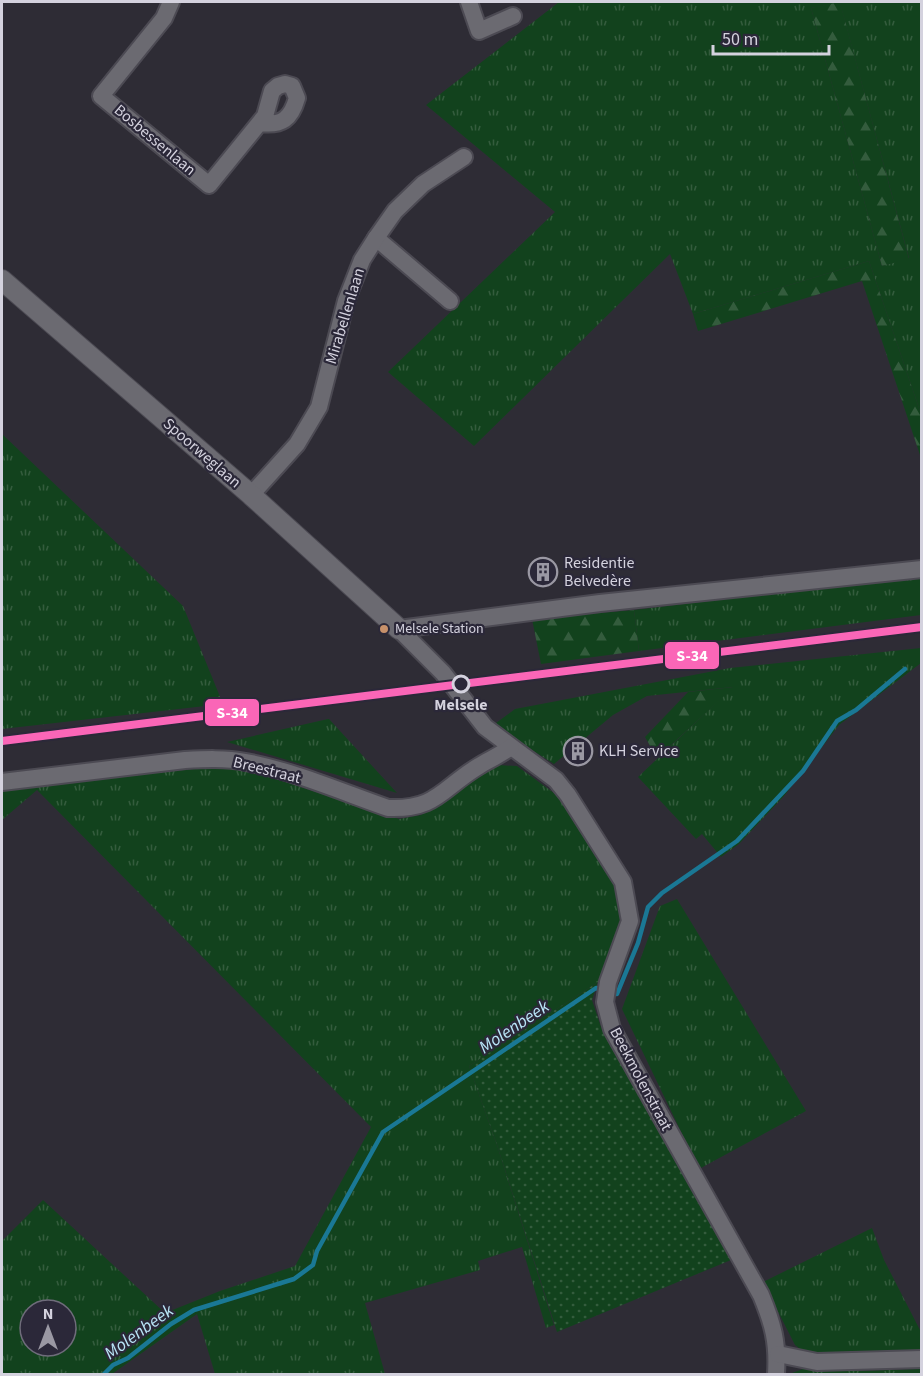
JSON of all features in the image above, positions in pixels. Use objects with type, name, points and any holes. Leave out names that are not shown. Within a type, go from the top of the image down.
[{"type":"street","name":"Bosbessenlaan","points":[[171,2],[164,18],[101,96],[209,185],[260,123]]},
{"type":"street","points":[[469,2],[479,31],[513,16]]},
{"type":"street","name":"Mirabellenlaan","points":[[251,495],[297,444],[319,406],[346,301],[362,260],[395,211],[423,184],[464,157]]},
{"type":"street","points":[[376,238],[450,301]]},
{"type":"street","name":"Spoorweglaan","points":[[2,280],[251,495],[399,629],[453,685]]},
{"type":"street","points":[[399,629],[600,603],[921,569]]},
{"type":"street","name":"Beekmolenstraat","points":[[453,685],[485,727],[539,766],[562,788],[623,882],[630,921],[609,982],[605,1002],[612,1029],[761,1295],[772,1320],[776,1338],[778,1354],[776,1374]]},
{"type":"street","name":"Breestraat","points":[[2,782],[214,758],[245,761],[276,769],[388,808],[408,809],[426,804],[478,766],[511,747]]},
{"type":"street","points":[[778,1354],[818,1362],[921,1359]]},
{"type":"green space","points":[[559,2],[921,2],[921,414],[869,261],[693,314],[670,254],[474,446],[388,372],[555,212],[426,105]],"holes":[[[840,3],[909,258],[882,266],[811,8]]]},
{"type":"green space","points":[[840,2],[909,259],[882,266],[811,8]]},
{"type":"green space","points":[[869,261],[921,414],[921,458],[862,281],[698,331],[693,314]]},
{"type":"green space","points":[[2,434],[183,606],[223,704],[2,729]]},
{"type":"green space","points":[[921,576],[921,615],[639,651],[634,610]]},
{"type":"green space","points":[[634,610],[639,651],[541,664],[532,619]]},
{"type":"green space","points":[[921,648],[921,663],[839,725],[784,796],[739,844],[721,857],[702,834],[696,839],[638,777],[733,687],[647,696],[613,715],[554,764],[507,734],[496,723],[515,709],[730,668]]},
{"type":"green space","points":[[734,687],[657,758],[645,737],[688,692]]},
{"type":"green space","points":[[328,719],[397,793],[227,742]]},
{"type":"green space","points":[[232,765],[399,819],[421,815],[498,765],[517,766],[569,804],[620,893],[622,918],[617,935],[598,982],[469,1066],[497,1145],[554,1325],[546,1328],[522,1247],[478,1261],[480,1270],[365,1303],[385,1374],[215,1374],[197,1314],[112,1374],[2,1374],[2,1241],[43,1200],[165,1313],[220,1291],[295,1266],[371,1127],[37,790],[2,820],[2,789]]},
{"type":"green space","points":[[677,899],[806,1111],[699,1169],[622,1009],[660,906]]},
{"type":"green space","points":[[598,982],[592,1000],[601,1027],[731,1260],[557,1332],[469,1066]]},
{"type":"green space","points":[[872,1228],[884,1260],[921,1332],[921,1356],[808,1355],[795,1345],[763,1282]]},
{"type":"green space","points":[[803,1369],[859,1371],[921,1369],[922,1374],[789,1374]]},
{"type":"waterway","name":"Molenbeek","points":[[610,992],[617,994],[638,943],[648,907],[662,893],[737,841],[803,771],[837,721],[856,710],[905,669]]},
{"type":"waterway","name":"Molenbeek","points":[[104,1374],[113,1365],[128,1358],[171,1324],[194,1310],[294,1279],[313,1265],[317,1251],[383,1132],[596,988],[602,990]]},
{"type":"transit line","name":"S-34","points":[[2,741],[922,627]]},
{"type":"place","name":"Residentie Belvedère","points":[[543,572]]},
{"type":"place","name":"Melsele Station","points":[[384,629]]},
{"type":"place","name":"Melsele","points":[[461,684]]},
{"type":"place","name":"KLH Service","points":[[578,751]]}]
